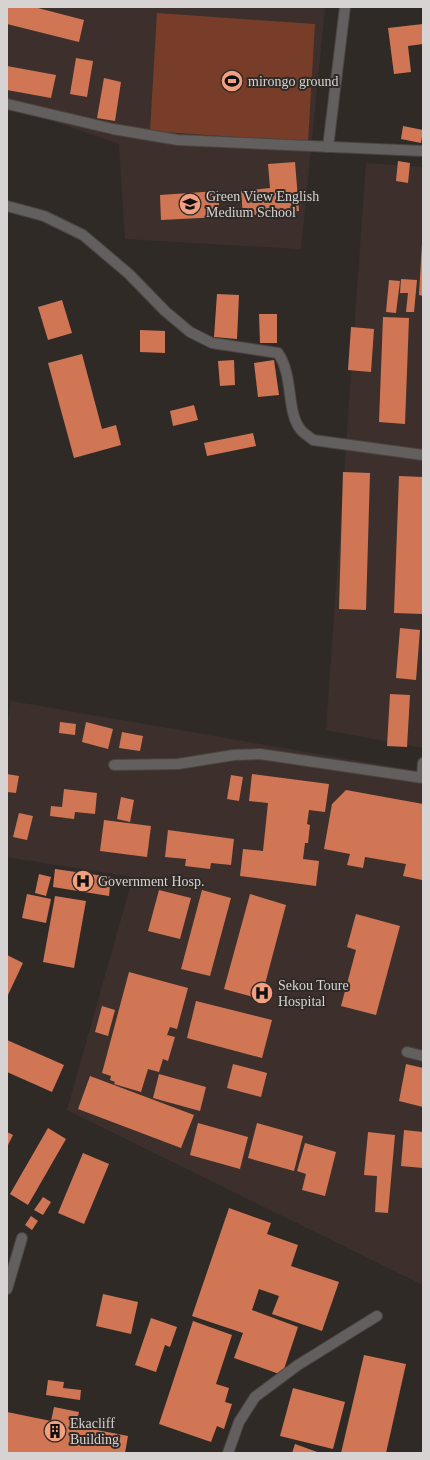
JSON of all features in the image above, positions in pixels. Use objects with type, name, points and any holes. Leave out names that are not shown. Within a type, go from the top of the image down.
[{"type":"street","points":[[328,147],[345,7]]},
{"type":"street","points":[[7,104],[149,137],[178,140],[423,151]]},
{"type":"street","points":[[7,206],[44,216],[83,235],[129,274],[165,311],[190,332],[212,342],[278,353],[283,361],[288,375],[294,417],[300,430],[314,440],[423,455]]},
{"type":"street","points":[[114,765],[178,764],[234,755],[260,754],[422,777],[423,762]]},
{"type":"street","points":[[407,1052],[423,1056]]},
{"type":"street","points":[[7,1289],[22,1238]]},
{"type":"street","points":[[228,1453],[239,1422],[255,1398],[269,1385],[298,1365],[377,1316]]},
{"type":"shaded area","points":[[7,7],[325,7],[301,249],[125,239],[119,144],[7,105]]},
{"type":"shaded area","name":"mirongo ground","points":[[157,13],[315,24],[308,142],[150,131]]},
{"type":"shaded area","points":[[366,163],[423,167],[423,748],[326,730]]},
{"type":"shaded area","name":"Sekou Toure Hospital","points":[[11,701],[423,772],[423,1285],[67,1110],[133,877],[7,857],[7,729]]},
{"type":"building","points":[[7,7],[34,7],[84,20],[79,42],[7,24]]},
{"type":"building","points":[[423,24],[423,44],[408,46],[411,72],[394,74],[388,28]]},
{"type":"building","points":[[76,58],[93,61],[87,97],[70,94]]},
{"type":"building","points":[[7,66],[56,75],[51,98],[7,90]]},
{"type":"building","points":[[104,78],[121,82],[115,121],[97,118]]},
{"type":"building","points":[[403,126],[423,130],[421,143],[401,139]]},
{"type":"building","points":[[398,161],[410,163],[408,183],[396,181]]},
{"type":"building","points":[[295,162],[299,211],[243,216],[241,191],[270,188],[268,164]]},
{"type":"building","points":[[218,191],[220,217],[161,220],[160,195]]},
{"type":"building","points":[[423,243],[423,296],[419,295]]},
{"type":"building","points":[[401,279],[417,280],[414,312],[406,312],[408,293],[400,293]]},
{"type":"building","points":[[389,280],[400,281],[396,313],[386,312]]},
{"type":"building","points":[[217,294],[239,295],[237,339],[214,337]]},
{"type":"building","points":[[62,300],[72,333],[48,340],[38,307]]},
{"type":"building","points":[[259,314],[277,314],[277,343],[260,343]]},
{"type":"building","points":[[383,317],[409,318],[405,424],[379,422]]},
{"type":"building","points":[[351,327],[374,329],[371,372],[348,370]]},
{"type":"building","points":[[140,330],[165,331],[165,353],[140,352]]},
{"type":"building","points":[[82,354],[102,429],[116,425],[121,445],[74,458],[48,363]]},
{"type":"building","points":[[234,360],[235,385],[220,386],[218,361]]},
{"type":"building","points":[[274,360],[279,395],[258,397],[254,363]]},
{"type":"building","points":[[194,405],[198,420],[173,426],[170,411]]},
{"type":"building","points":[[253,433],[256,446],[207,456],[204,443]]},
{"type":"building","points":[[343,472],[370,473],[366,610],[339,609]]},
{"type":"building","points":[[399,476],[423,477],[423,614],[394,613]]},
{"type":"building","points":[[400,628],[420,630],[416,680],[396,678]]},
{"type":"building","points":[[390,694],[410,695],[407,747],[387,746]]},
{"type":"building","points":[[60,722],[76,724],[75,735],[59,733]]},
{"type":"building","points":[[86,722],[113,729],[108,749],[82,742]]},
{"type":"building","points":[[122,732],[143,736],[140,751],[119,748]]},
{"type":"building","points":[[7,774],[19,776],[16,793],[7,792]]},
{"type":"building","points":[[252,774],[329,784],[325,812],[309,810],[307,824],[310,825],[308,843],[305,843],[303,859],[319,861],[316,886],[240,876],[243,849],[263,851],[268,803],[249,801]]},
{"type":"building","points":[[231,775],[243,777],[239,801],[227,799]]},
{"type":"building","points":[[64,789],[97,793],[95,814],[75,812],[74,819],[50,816],[51,806],[62,807]]},
{"type":"building","points":[[346,790],[423,804],[422,880],[403,876],[406,864],[365,857],[363,868],[347,865],[350,854],[324,849],[332,804]]},
{"type":"building","points":[[121,797],[134,800],[130,822],[117,819]]},
{"type":"building","points":[[19,813],[33,816],[27,840],[13,837]]},
{"type":"building","points":[[104,820],[151,826],[147,857],[100,851]]},
{"type":"building","points":[[168,830],[234,839],[231,865],[211,863],[210,869],[185,866],[186,859],[165,857]]},
{"type":"building","points":[[55,869],[111,877],[109,896],[53,887]]},
{"type":"building","points":[[39,874],[51,877],[46,896],[35,893]]},
{"type":"building","points":[[159,890],[191,898],[180,939],[148,931]]},
{"type":"building","points":[[202,890],[231,898],[210,976],[181,969]]},
{"type":"building","points":[[27,894],[51,899],[46,923],[22,918]]},
{"type":"building","points":[[250,894],[286,905],[261,999],[224,989]]},
{"type":"building","points":[[55,896],[86,901],[74,968],[43,962]]},
{"type":"building","points":[[356,914],[400,926],[376,1015],[341,1006],[356,950],[347,947]]},
{"type":"building","points":[[7,955],[23,963],[7,997]]},
{"type":"building","points":[[129,972],[188,988],[177,1029],[170,1027],[167,1035],[175,1037],[168,1061],[163,1059],[159,1072],[148,1069],[141,1092],[114,1084],[115,1082],[110,1080],[111,1076],[102,1073]]},
{"type":"building","points":[[196,1001],[272,1020],[262,1058],[187,1038]]},
{"type":"building","points":[[102,1006],[115,1010],[108,1036],[95,1032]]},
{"type":"building","points":[[7,1040],[64,1065],[52,1092],[7,1072]]},
{"type":"building","points":[[233,1064],[267,1073],[261,1097],[227,1088]]},
{"type":"building","points":[[406,1064],[423,1068],[423,1107],[399,1101]]},
{"type":"building","points":[[159,1074],[206,1087],[200,1111],[153,1098]]},
{"type":"building","points":[[90,1076],[194,1115],[181,1148],[78,1109]]},
{"type":"building","points":[[198,1123],[248,1137],[240,1169],[190,1155]]},
{"type":"building","points":[[257,1123],[303,1136],[294,1171],[248,1158]]},
{"type":"building","points":[[48,1128],[66,1139],[28,1205],[10,1194]]},
{"type":"building","points":[[404,1130],[423,1132],[423,1168],[401,1166]]},
{"type":"building","points":[[7,1132],[13,1135],[7,1147]]},
{"type":"building","points":[[368,1132],[395,1135],[388,1213],[375,1212],[377,1176],[364,1175]]},
{"type":"building","points":[[305,1143],[336,1152],[325,1196],[302,1190],[306,1174],[297,1171]]},
{"type":"building","points":[[83,1153],[109,1164],[84,1224],[58,1213]]},
{"type":"building","points":[[43,1197],[51,1202],[43,1215],[34,1210]]},
{"type":"building","points":[[229,1208],[271,1223],[267,1234],[298,1245],[291,1266],[339,1282],[322,1331],[272,1314],[279,1296],[259,1289],[252,1310],[298,1327],[282,1375],[234,1358],[243,1333],[192,1316]]},
{"type":"building","points":[[31,1216],[38,1221],[32,1230],[25,1225]]},
{"type":"building","points":[[103,1294],[138,1302],[131,1334],[96,1326]]},
{"type":"building","points":[[151,1318],[177,1327],[170,1347],[165,1345],[156,1372],[135,1365]]},
{"type":"building","points":[[193,1321],[232,1335],[216,1384],[229,1388],[225,1402],[232,1404],[224,1429],[217,1426],[211,1442],[159,1424]]},
{"type":"building","points":[[364,1355],[406,1364],[386,1453],[341,1453]]},
{"type":"building","points":[[48,1380],[64,1382],[63,1388],[81,1390],[80,1400],[46,1395]]},
{"type":"building","points":[[293,1388],[345,1402],[333,1449],[280,1436]]},
{"type":"building","name":"Ekacliff Building","points":[[54,1407],[79,1412],[76,1426],[128,1436],[125,1453],[7,1453],[7,1412],[51,1421]]},
{"type":"building","points":[[295,1444],[320,1453],[292,1453]]},
{"type":"place","name":"mirongo ground","points":[[232,81]]},
{"type":"place","name":"Green View English Medium School","points":[[190,204]]},
{"type":"place","name":"Government Hosp.","points":[[83,881]]},
{"type":"place","name":"Sekou Toure Hospital","points":[[262,993]]},
{"type":"place","name":"Ekacliff Building","points":[[55,1431]]}]
